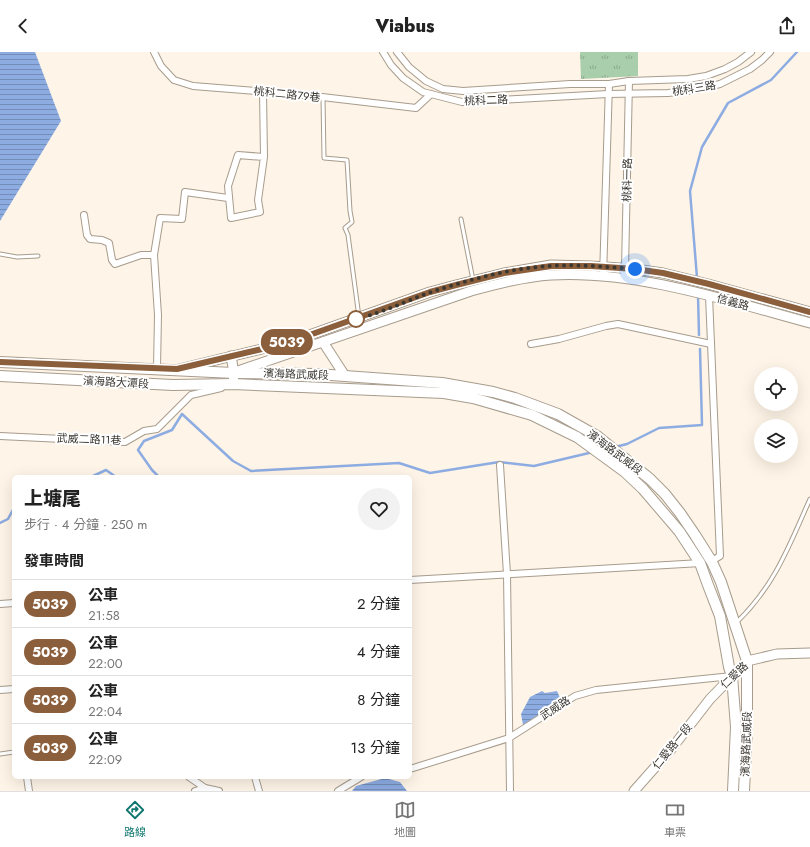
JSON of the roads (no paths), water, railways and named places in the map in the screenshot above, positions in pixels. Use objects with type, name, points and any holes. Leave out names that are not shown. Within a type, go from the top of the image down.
[{"type":"main road","points":[[177,369],[304,337],[430,292],[473,280],[528,268],[551,266],[625,269]]},
{"type":"main road","name":"信義路","points":[[625,269],[663,273],[810,312]]},
{"type":"main road","points":[[234,372],[476,290],[509,281],[551,275],[624,279]]},
{"type":"main road","name":"信義路","points":[[624,279],[659,284],[685,290],[810,323]]},
{"type":"main road","points":[[323,342],[345,376]]},
{"type":"main road","points":[[231,356],[234,372],[232,384]]},
{"type":"main road","name":"濱海路大潭段","points":[[0,362],[177,369]]},
{"type":"main road","name":"濱海路武威段","points":[[177,369],[345,376],[442,383],[492,392],[515,398],[558,414],[597,436],[650,478],[665,494],[680,513],[712,562],[735,623],[747,661],[747,728],[744,791]]},
{"type":"main road","name":"濱海路大潭段","points":[[0,376],[174,385],[232,384]]},
{"type":"main road","name":"濱海路武威段","points":[[232,384],[444,393],[473,398],[532,415],[577,437],[625,472],[643,489],[679,531],[700,563],[720,616],[732,676],[736,728],[733,791]]},
{"type":"main road","name":"仁愛路","points":[[710,699],[747,661],[777,654],[810,653]]},
{"type":"main road","name":"仁愛路一段","points":[[634,791],[672,748],[710,699]]},
{"type":"street","name":"桃科二路79巷","points":[[154,52],[161,66],[174,80],[193,86],[416,108],[431,94]]},
{"type":"street","name":"桃科二路","points":[[383,52],[391,65],[403,78],[424,92],[462,102],[608,94]]},
{"type":"street","name":"桃科二路","points":[[397,52],[409,67],[426,81],[443,89],[463,91],[570,84],[608,84]]},
{"type":"street","name":"桃科三路","points":[[608,84],[629,81],[688,79],[706,76],[725,69],[738,62],[751,52]]},
{"type":"street","name":"桃科三路","points":[[608,94],[695,90],[720,84],[750,68],[762,60],[770,52]]},
{"type":"street","name":"桃科一路","points":[[624,279],[629,81]]},
{"type":"street","name":"桃科一路","points":[[603,277],[608,84]]},
{"type":"street","points":[[263,92],[264,157],[258,200],[260,212],[230,218],[228,186],[238,155],[264,157]]},
{"type":"street","points":[[157,368],[158,315],[154,255],[160,218],[182,219],[185,192],[228,198]]},
{"type":"street","points":[[84,215],[87,235],[90,239],[102,240],[109,243],[112,260],[115,264],[141,255],[154,255]]},
{"type":"street","points":[[412,580],[700,563],[712,562],[720,556],[711,344],[706,295]]},
{"type":"street","points":[[531,344],[559,339],[618,324],[711,344]]},
{"type":"street","name":"武威二路11巷","points":[[0,436],[125,442],[144,431],[156,429],[191,395],[232,384]]},
{"type":"street","points":[[500,465],[507,574],[510,791]]},
{"type":"street","points":[[0,604],[12,603]]},
{"type":"street","name":"武威路","points":[[412,768],[509,738],[575,696],[596,690],[732,676]]},
{"type":"street","points":[[0,690],[12,690]]},
{"type":"street","points":[[27,779],[29,791]]},
{"type":"street","points":[[191,779],[205,790]]},
{"type":"street","points":[[256,779],[259,791]]},
{"type":"street","points":[[338,791],[358,779]]},
{"type":"street","points":[[195,791],[220,791]]},
{"type":"lane","points":[[323,98],[324,158],[347,160],[352,222],[345,228],[348,235],[359,318]]},
{"type":"lane","points":[[461,219],[476,290]]},
{"type":"lane","points":[[0,254],[17,257],[38,256]]},
{"type":"lane","points":[[735,623],[746,613],[772,581],[790,546],[810,499]]},
{"type":"lane","points":[[0,754],[12,752]]},
{"type":"water","points":[[0,52],[35,52],[61,121],[0,221]]},
{"type":"water","points":[[542,691],[545,693],[557,691],[561,700],[523,725],[521,714],[530,697]]},
{"type":"water","points":[[381,779],[389,779],[400,782],[407,791],[352,791],[356,786]]},
{"type":"waterway","points":[[698,290],[690,191],[702,147],[728,103],[771,80],[797,52]]},
{"type":"waterway","points":[[698,295],[699,335]]},
{"type":"waterway","points":[[615,447],[627,444],[659,428],[702,425],[700,349]]},
{"type":"waterway","points":[[157,475],[138,450],[144,441],[172,430],[182,414],[233,461],[251,471],[399,463],[430,473],[499,462],[534,466],[589,453]]},
{"type":"waterway","points":[[95,475],[106,470],[113,475]]},
{"type":"waterway","points":[[0,523],[8,519],[12,512]]}]
